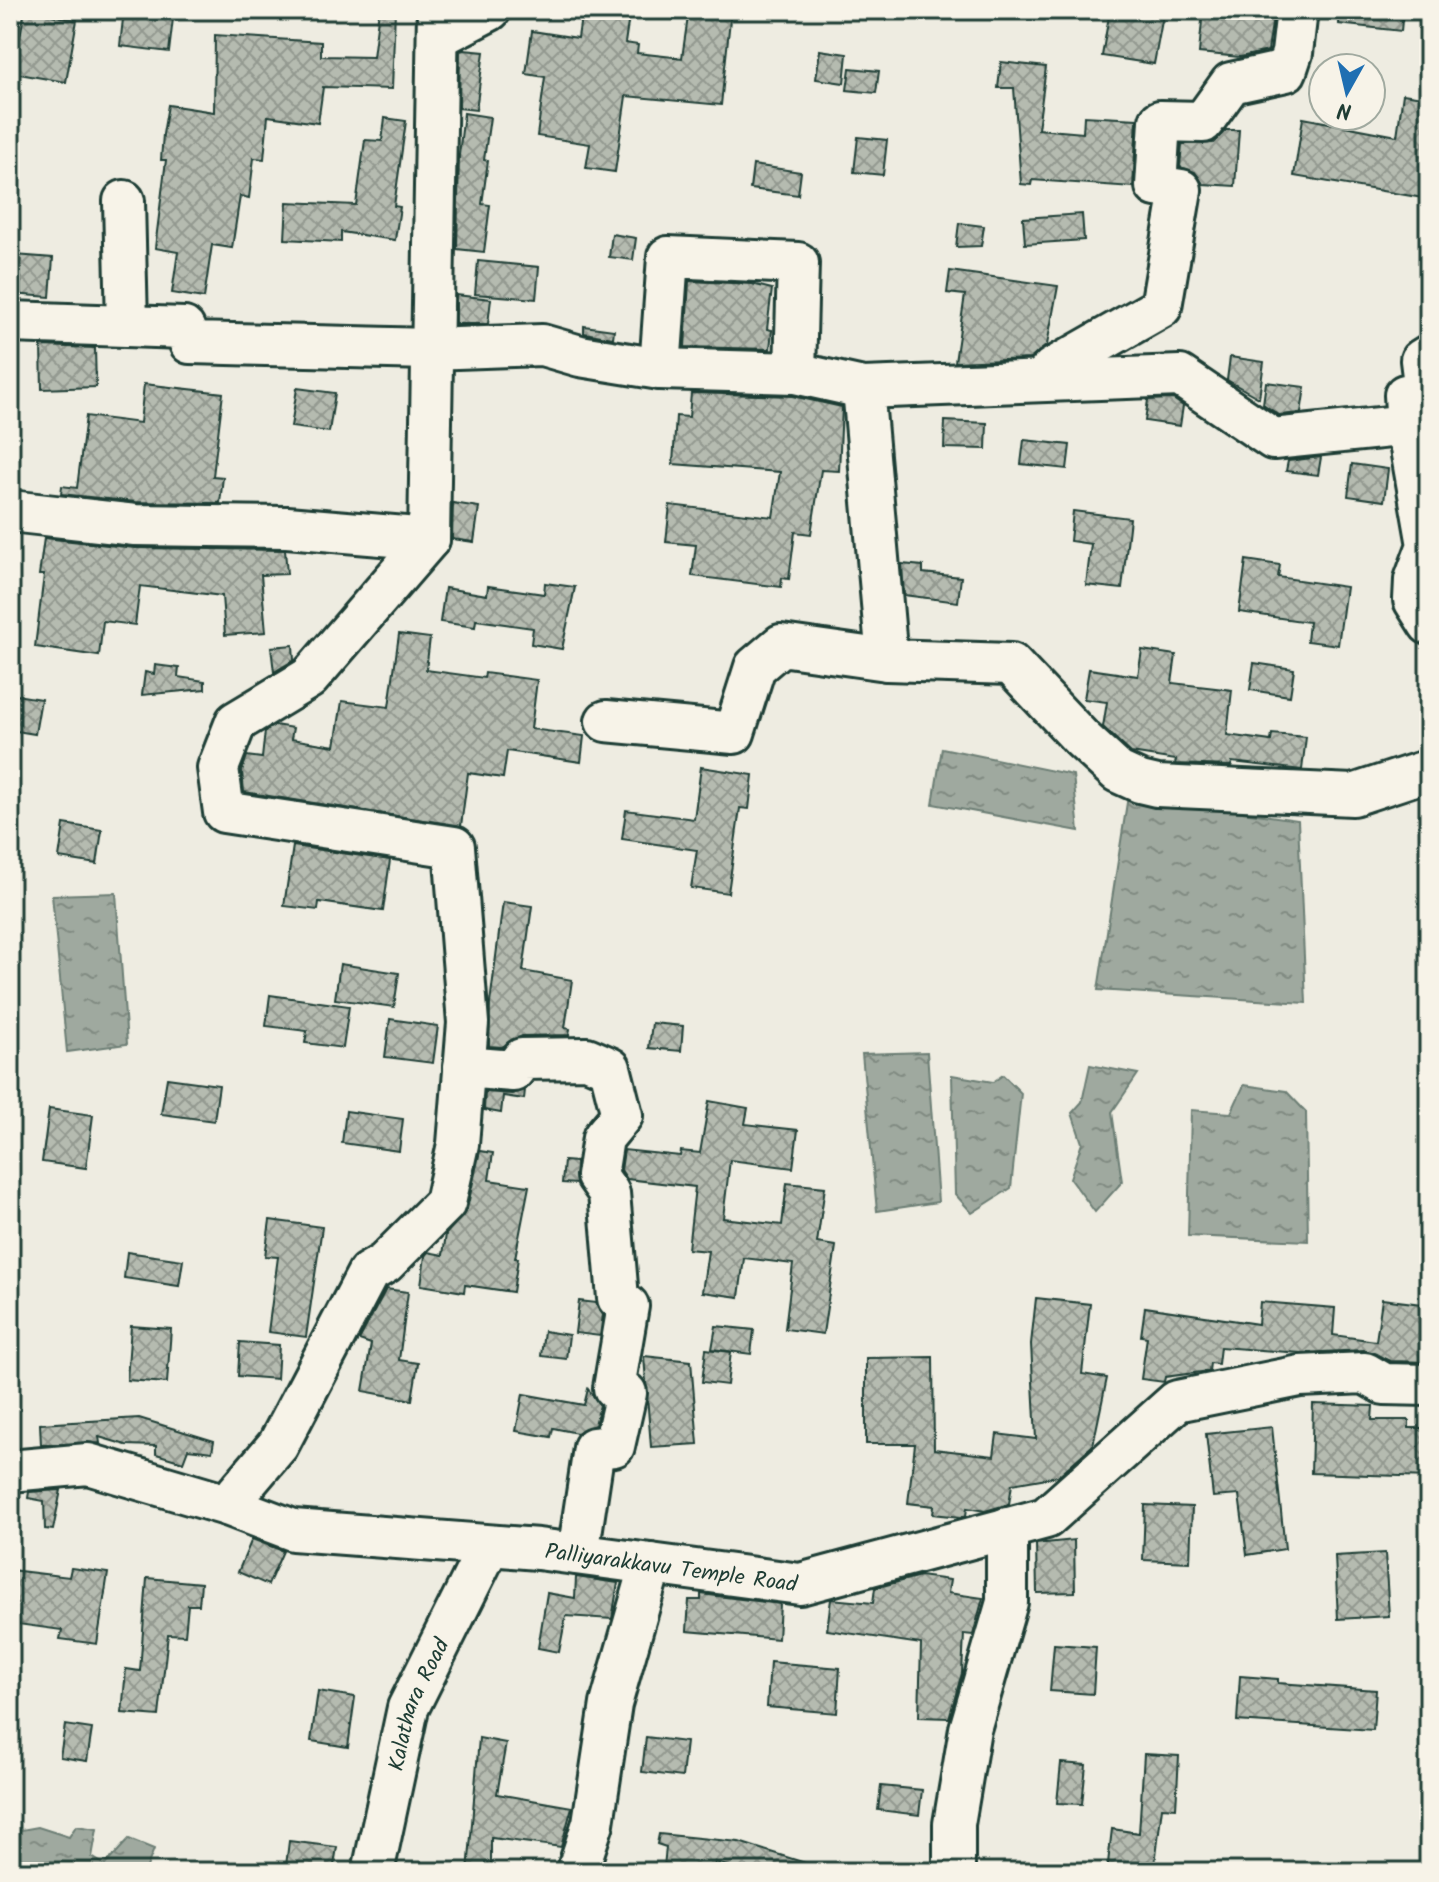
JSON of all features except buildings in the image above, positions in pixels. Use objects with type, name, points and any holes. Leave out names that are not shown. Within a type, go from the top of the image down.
[{"type":"street","points":[[227,1505],[278,1445],[368,1273],[385,1263],[445,1203],[458,1144],[468,1023],[454,847],[322,830],[224,812],[218,768],[236,722],[309,678],[429,539],[438,24],[490,10]]},
{"type":"street","points":[[1041,381],[1052,369],[1161,307],[1181,190],[1156,186],[1160,121],[1203,122],[1231,83],[1286,71],[1292,53],[1297,10]]},
{"type":"street","points":[[124,201],[127,325]]},
{"type":"street","points":[[660,369],[668,257],[798,263],[795,373]]},
{"type":"street","points":[[10,322],[184,328],[190,343],[430,349],[542,345],[580,356],[660,369],[795,373],[863,388],[1180,376],[1273,439],[1418,424]]},
{"type":"street","points":[[1429,355],[1421,360],[1425,392],[1405,395],[1418,424],[1428,545],[1415,580],[1414,600],[1429,624]]},
{"type":"street","points":[[863,388],[887,660]]},
{"type":"street","points":[[10,511],[135,525],[287,527],[429,539]]},
{"type":"street","points":[[606,721],[734,733],[755,667],[781,645],[887,660],[1011,664],[1118,772],[1157,786],[1353,795],[1429,770]]},
{"type":"street","points":[[464,1067],[513,1071],[522,1059],[587,1058],[610,1068],[622,1115],[603,1138],[597,1176],[609,1193],[618,1298],[628,1306],[614,1388],[626,1393],[614,1446],[594,1448],[578,1554]]},
{"type":"street","name":"Palliyarakkavu Temple Road","points":[[10,1471],[88,1464],[227,1505],[293,1530],[578,1554],[800,1584],[1046,1518],[1177,1401],[1300,1376],[1365,1373],[1384,1384],[1429,1385]]},
{"type":"street","points":[[954,1872],[954,1824],[970,1729],[1007,1602],[1007,1528]]},
{"type":"street","name":"Kalathara Road","points":[[373,1872],[408,1708],[489,1546]]},
{"type":"street","points":[[577,1872],[593,1823],[611,1704],[651,1564]]},
{"type":"water","points":[[942,748],[1073,775],[1079,831],[933,804]]},
{"type":"water","points":[[1128,796],[1298,820],[1306,1003],[1098,990]]},
{"type":"water","points":[[116,893],[127,1044],[67,1052],[52,895]]},
{"type":"water","points":[[927,1052],[938,1202],[877,1211],[862,1054]]},
{"type":"water","points":[[1090,1065],[1138,1074],[1112,1112],[1122,1182],[1095,1212],[1070,1178],[1082,1143],[1072,1113],[1082,1102]]},
{"type":"water","points":[[952,1075],[993,1082],[1003,1075],[1021,1093],[1011,1188],[972,1213],[955,1194]]},
{"type":"water","points":[[1244,1085],[1286,1091],[1306,1112],[1308,1241],[1188,1236],[1191,1110],[1231,1113]]},
{"type":"water","points":[[76,1826],[97,1829],[92,1857],[105,1865],[129,1839],[154,1849],[145,1872],[16,1872],[10,1864],[10,1832],[38,1827],[69,1837]]}]
